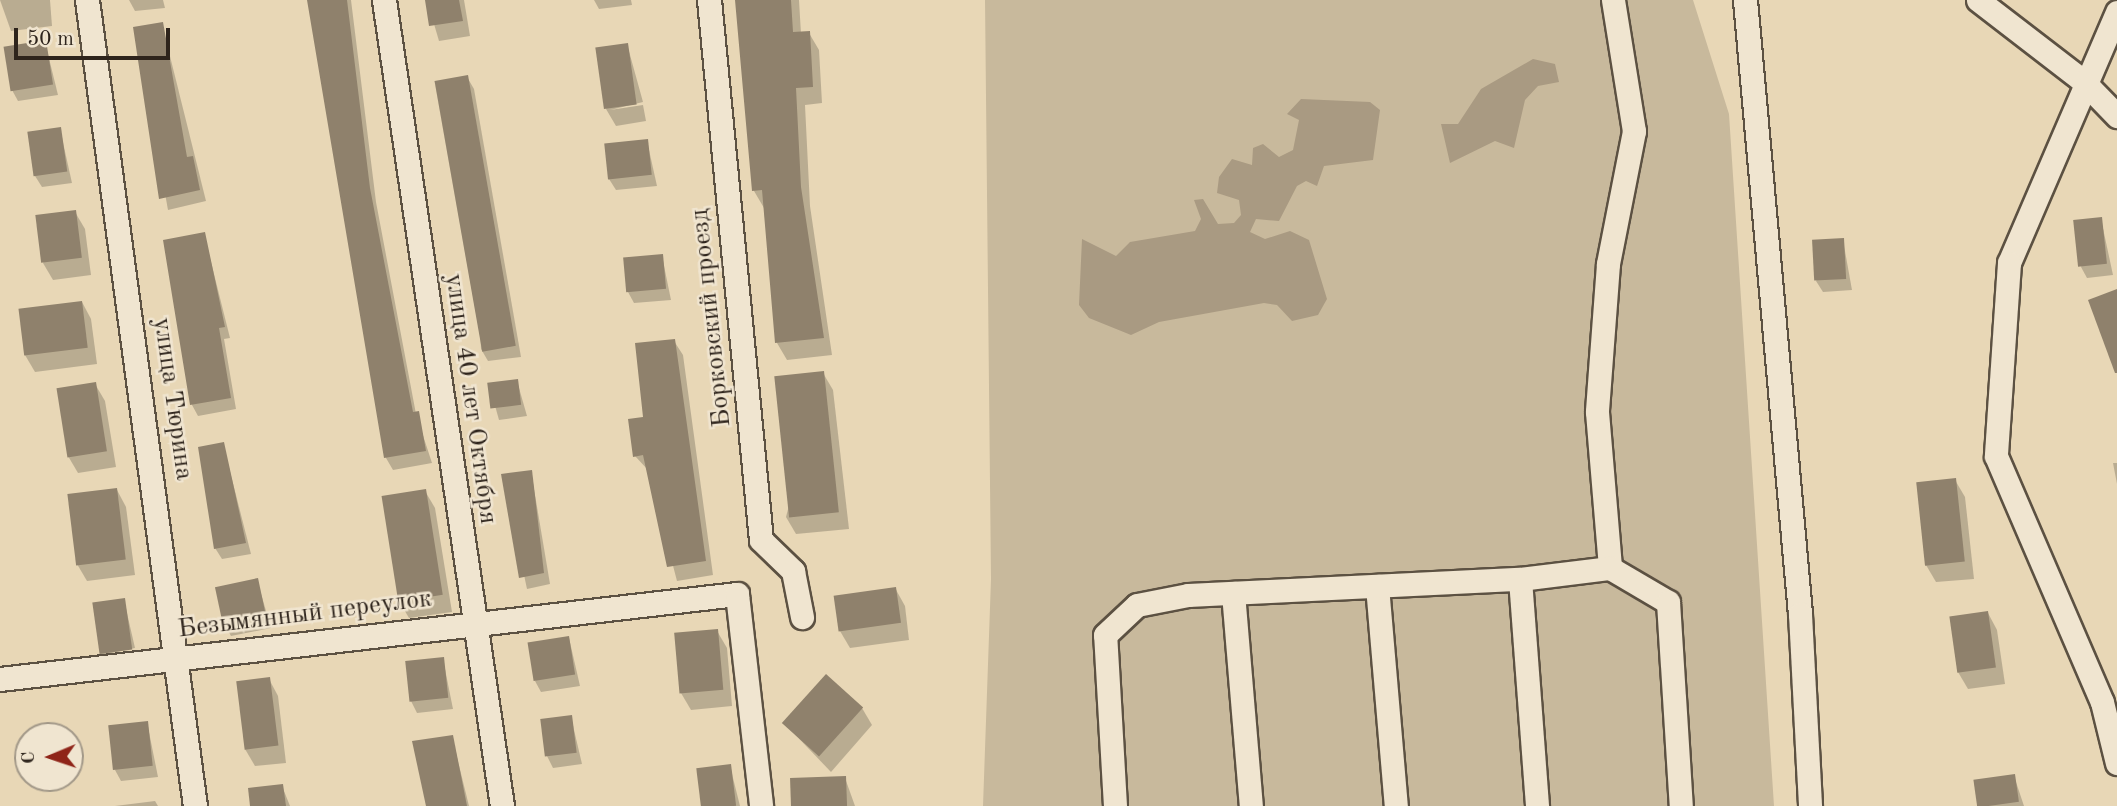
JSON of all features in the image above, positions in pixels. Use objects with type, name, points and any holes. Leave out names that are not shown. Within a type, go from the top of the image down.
[{"type":"street","name":"улица Тюрина","points":[[87,0],[195,806]]},
{"type":"street","name":"улица 40 лет Октября","points":[[384,0],[502,806]]},
{"type":"street","name":"Борковский проезд","points":[[709,0],[761,540],[793,571],[802,617]]},
{"type":"street","points":[[1610,568],[1597,412],[1608,264],[1634,131],[1613,0]]},
{"type":"street","points":[[1745,0],[1800,614],[1810,806]]},
{"type":"street","points":[[1978,0],[2083,81],[2116,114]]},
{"type":"street","points":[[2117,12],[2083,81],[2009,263],[1996,456],[2102,702],[2117,763]]},
{"type":"street","points":[[1115,806],[1105,635],[1137,606],[1233,593],[1520,579],[1610,568],[1668,602],[1681,806]]},
{"type":"street","points":[[1520,579],[1537,806]]},
{"type":"street","points":[[1377,586],[1396,806]]},
{"type":"street","points":[[1233,593],[1251,806]]},
{"type":"street","name":"Безымянный переулок","points":[[0,679],[737,594],[761,806]]},
{"type":"shaded area","points":[[985,0],[1693,0],[1729,114],[1774,806],[983,806],[991,579]]},
{"type":"shaded area","points":[[1533,59],[1555,64],[1559,82],[1538,86],[1525,100],[1514,148],[1495,141],[1450,163],[1441,124],[1458,124],[1481,89]]},
{"type":"shaded area","points":[[1301,99],[1370,102],[1380,110],[1373,160],[1324,166],[1317,186],[1306,181],[1297,186],[1279,221],[1256,219],[1250,232],[1265,239],[1290,231],[1309,240],[1327,299],[1318,315],[1292,321],[1277,305],[1264,303],[1159,322],[1131,335],[1089,318],[1079,305],[1082,239],[1116,256],[1130,242],[1195,231],[1201,219],[1194,200],[1203,199],[1218,224],[1234,223],[1241,215],[1239,200],[1217,193],[1219,177],[1232,159],[1252,165],[1253,148],[1263,144],[1279,157],[1293,150],[1299,120],[1287,114]]},
{"type":"building","points":[[307,0],[347,0],[370,188],[413,412],[419,411],[426,451],[384,458]]},
{"type":"building","points":[[425,0],[459,0],[463,21],[429,26]]},
{"type":"building","points":[[735,0],[791,0],[793,32],[810,31],[813,87],[796,88],[801,187],[824,338],[775,343],[762,190],[752,191]]},
{"type":"building","points":[[163,22],[187,157],[193,156],[200,190],[159,199],[133,27]]},
{"type":"building","points":[[46,40],[53,84],[11,91],[4,47]]},
{"type":"building","points":[[628,43],[637,104],[604,109],[595,48]]},
{"type":"building","points":[[468,75],[516,346],[482,352],[435,81]]},
{"type":"building","points":[[61,127],[67,172],[34,176],[27,132]]},
{"type":"building","points":[[648,139],[652,175],[608,179],[604,144]]},
{"type":"building","points":[[76,210],[82,258],[41,263],[35,215]]},
{"type":"building","points":[[2102,217],[2107,264],[2078,267],[2073,220]]},
{"type":"building","points":[[205,232],[225,327],[219,328],[231,398],[190,405],[163,240]]},
{"type":"building","points":[[1844,238],[1846,279],[1814,281],[1812,240]]},
{"type":"building","points":[[663,254],[666,289],[626,292],[623,257]]},
{"type":"building","points":[[2117,289],[2117,373],[2115,373],[2088,300]]},
{"type":"building","points":[[82,301],[88,348],[24,355],[18,309]]},
{"type":"building","points":[[675,339],[706,561],[667,567],[643,455],[633,457],[628,419],[643,417],[635,343]]},
{"type":"building","points":[[824,371],[839,512],[789,517],[774,376]]},
{"type":"building","points":[[518,379],[521,405],[490,409],[487,383]]},
{"type":"building","points":[[96,382],[107,451],[67,457],[56,388]]},
{"type":"building","points":[[224,442],[246,543],[214,549],[198,447]]},
{"type":"building","points":[[532,470],[544,573],[519,578],[501,474]]},
{"type":"building","points":[[1956,478],[1965,562],[1925,566],[1916,482]]},
{"type":"building","points":[[117,488],[126,559],[76,566],[67,494]]},
{"type":"building","points":[[426,489],[443,595],[398,602],[382,496]]},
{"type":"building","points":[[258,578],[266,617],[223,626],[215,587]]},
{"type":"building","points":[[896,587],[901,623],[839,631],[834,596]]},
{"type":"building","points":[[125,598],[132,649],[100,654],[92,603]]},
{"type":"building","points":[[1988,611],[1996,667],[1957,673],[1949,616]]},
{"type":"building","points":[[718,629],[723,690],[679,694],[674,633]]},
{"type":"building","points":[[569,636],[575,675],[534,681],[528,643]]},
{"type":"building","points":[[444,657],[448,698],[409,702],[405,661]]},
{"type":"building","points":[[826,674],[863,707],[819,757],[782,723]]},
{"type":"building","points":[[270,677],[278,745],[245,750],[236,681]]},
{"type":"building","points":[[572,715],[577,753],[545,757],[540,719]]},
{"type":"building","points":[[148,721],[153,766],[113,770],[108,725]]},
{"type":"building","points":[[453,735],[467,806],[426,806],[412,741]]},
{"type":"building","points":[[731,764],[736,806],[701,806],[696,768]]},
{"type":"building","points":[[2015,774],[2019,802],[1977,806],[1973,780]]},
{"type":"building","points":[[846,776],[847,806],[791,806],[790,778]]},
{"type":"building","points":[[283,784],[286,806],[250,806],[248,788]]}]
